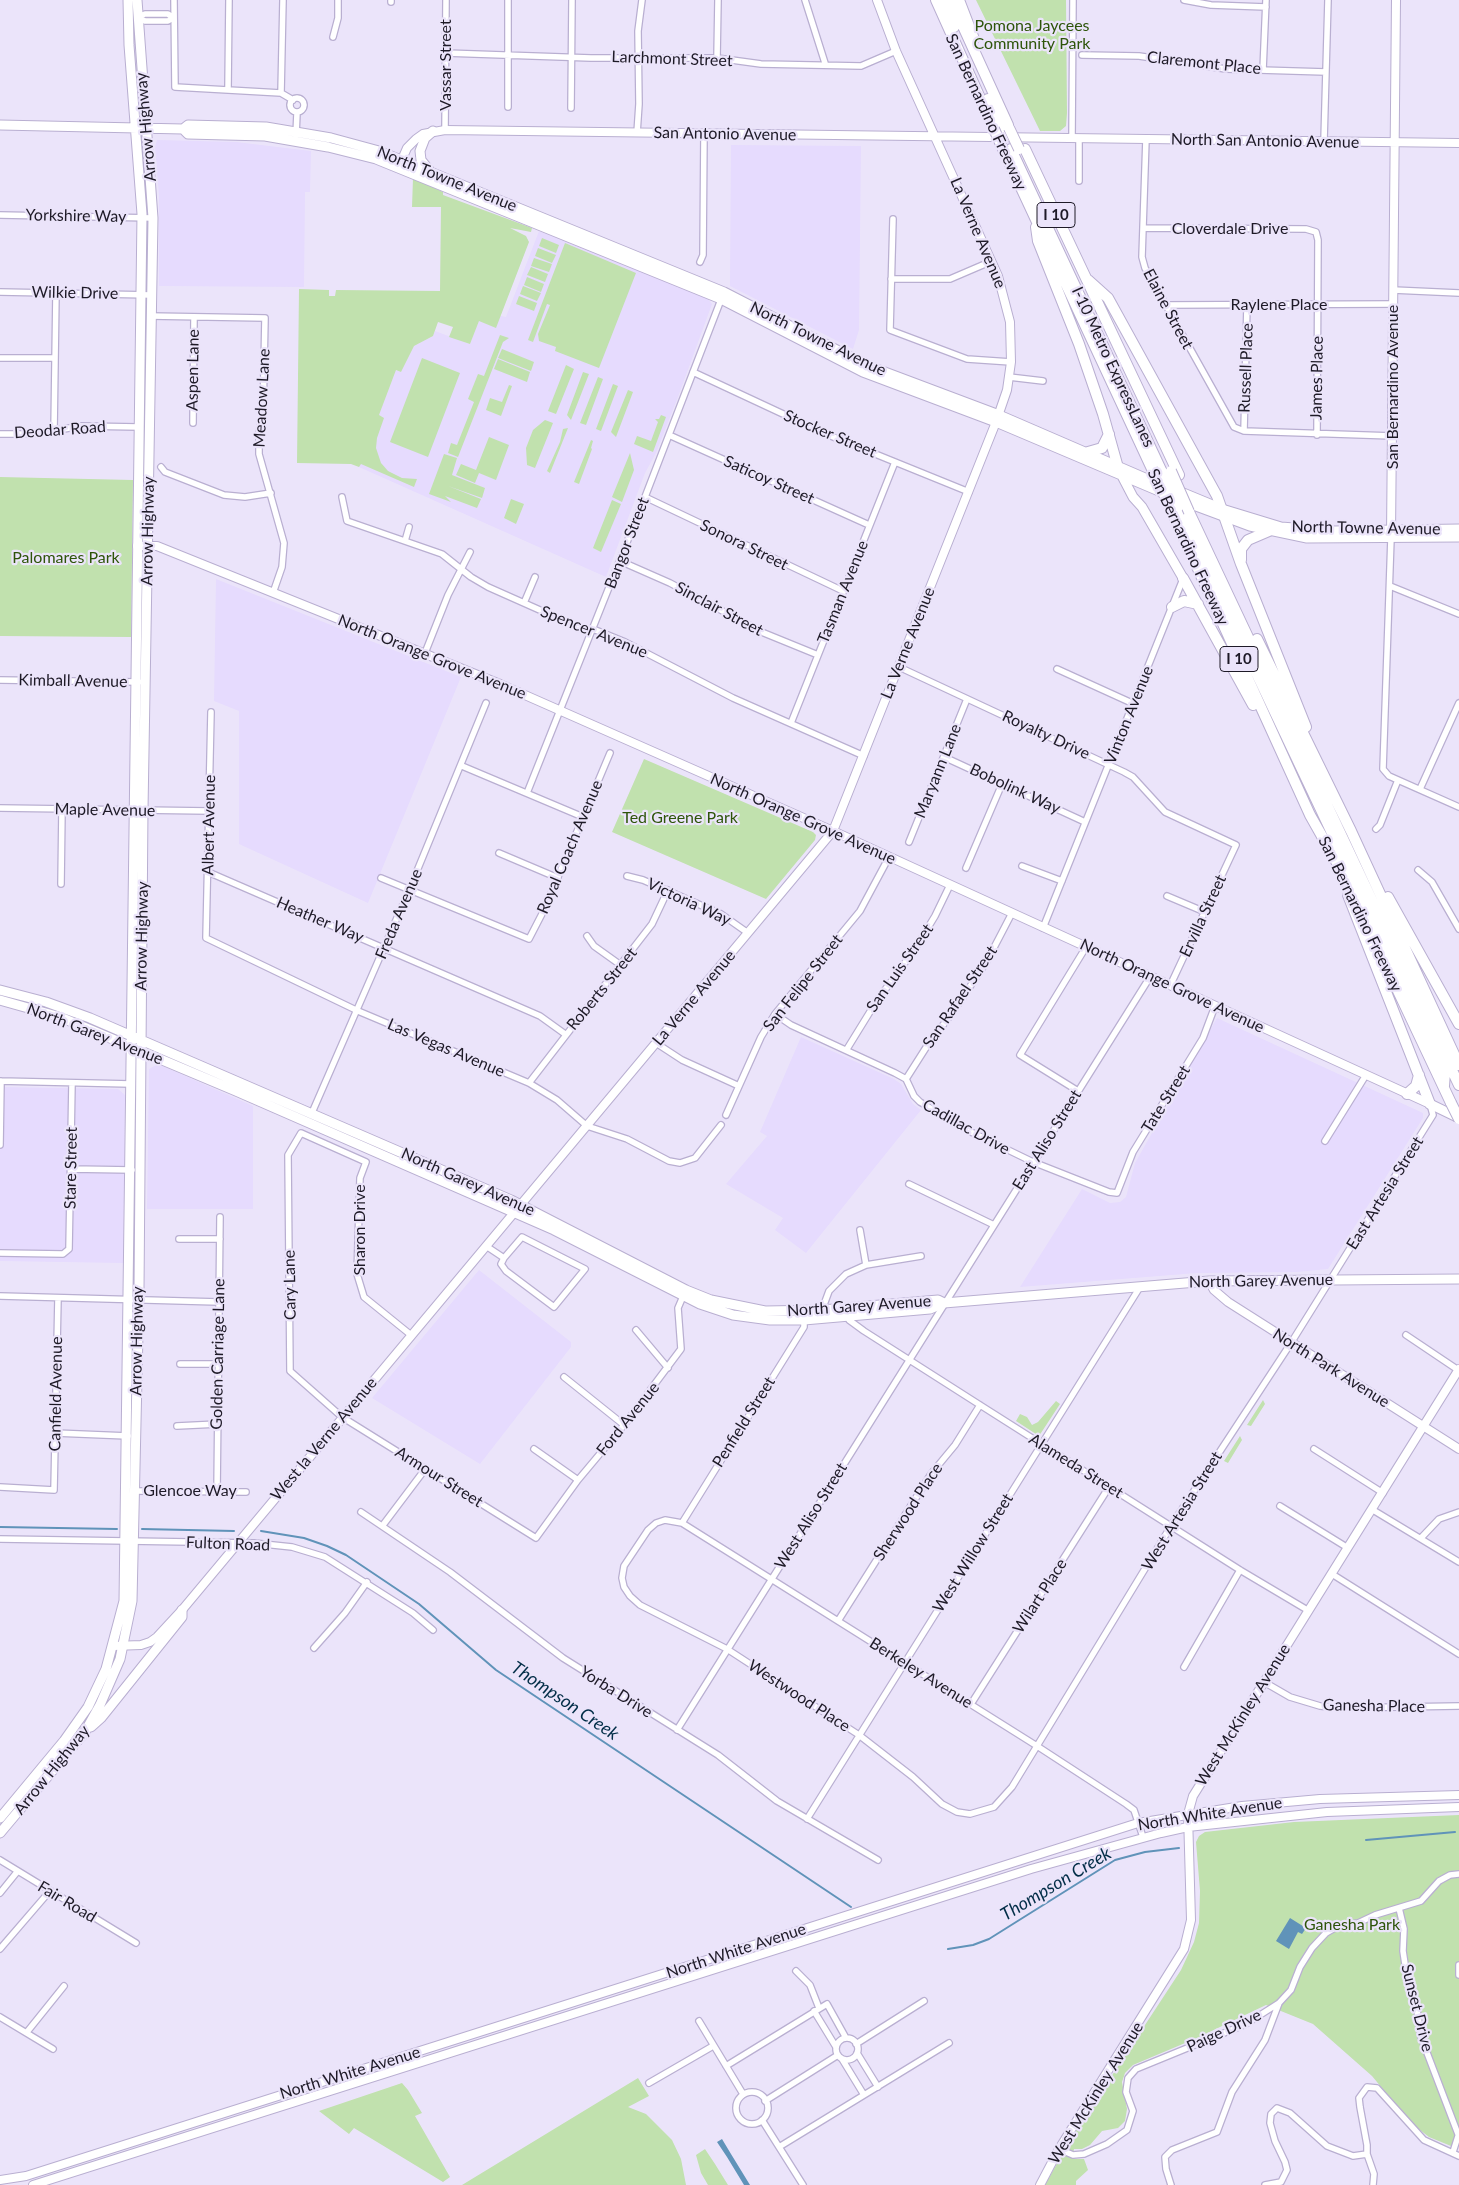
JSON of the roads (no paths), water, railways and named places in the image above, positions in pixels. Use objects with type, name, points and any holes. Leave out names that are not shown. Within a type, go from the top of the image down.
[{"type":"highway","name":"San Bernardino Freeway","points":[[936,0],[1014,149],[1088,280],[1166,472],[1168,503],[1310,814],[1341,870],[1459,1118]]},
{"type":"highway","points":[[943,0],[961,44],[1005,129]]},
{"type":"highway","points":[[951,0],[1005,129]]},
{"type":"highway","name":"San Bernardino Freeway","points":[[959,0],[1005,129],[1014,149],[1034,216],[1166,472],[1193,513],[1351,831],[1459,1065]]},
{"type":"highway","name":"I-10 Metro ExpressLanes","points":[[1014,149],[1166,472],[1178,507],[1445,1072],[1444,1087]]},
{"type":"highway","points":[[1034,216],[1038,241],[1079,344],[1119,469]]},
{"type":"highway","points":[[1088,280],[1108,298],[1223,514],[1241,564],[1336,802]]},
{"type":"highway","points":[[1088,452],[1102,448],[1109,434]]},
{"type":"highway","points":[[1193,513],[1459,1085]]},
{"type":"highway","points":[[1241,564],[1243,546],[1254,537],[1269,532]]},
{"type":"highway","points":[[1183,578],[1310,814]]},
{"type":"highway","points":[[1172,607],[1184,602],[1198,604]]},
{"type":"highway","points":[[1351,831],[1459,1024]]},
{"type":"highway","points":[[1341,870],[1351,908],[1430,1104]]},
{"type":"highway","points":[[1407,1094],[1416,1086],[1419,1075]]},
{"type":"main road","name":"Arrow Highway","points":[[0,1818],[76,1726],[96,1691],[113,1646],[124,1602],[124,1436],[128,1300],[141,1051],[136,682],[142,218],[128,0]]},
{"type":"main road","name":"Arrow Highway","points":[[0,1833],[85,1732],[109,1688],[123,1646],[132,1601],[135,1542],[138,1301],[131,1047],[139,810],[146,682],[150,316],[153,218],[137,0]]},
{"type":"main road","name":"La Verne Avenue","points":[[520,1204],[833,831],[998,419],[1011,362],[1008,307],[992,261],[896,51],[877,0]]},
{"type":"main road","name":"San Bernardino Avenue","points":[[1391,534],[1396,0]]},
{"type":"main road","name":"North Towne Avenue","points":[[0,125],[146,128],[183,130],[188,134],[296,136],[351,142],[400,164],[722,296]]},
{"type":"main road","name":"San Antonio Avenue","points":[[400,164],[416,138],[433,131],[445,130],[1075,138]]},
{"type":"main road","points":[[431,172],[421,160],[420,152],[426,138],[433,131]]},
{"type":"main road","name":"North San Antonio Avenue","points":[[1075,138],[1459,143]]},
{"type":"main road","name":"North Towne Avenue","points":[[400,164],[431,172],[722,296],[850,359],[1269,532],[1307,538],[1459,529]]},
{"type":"main road","name":"North Towne Avenue","points":[[998,419],[1088,452],[1119,469]]},
{"type":"main road","name":"Deodar Road","points":[[139,427],[150,428]]},
{"type":"main road","points":[[1119,469],[1133,497],[1142,507],[1183,578]]},
{"type":"main road","points":[[1142,507],[1140,498],[1145,481]]},
{"type":"main road","name":"North Towne Avenue","points":[[1223,514],[1281,527],[1307,530],[1459,537]]},
{"type":"main road","name":"North Orange Grove Avenue","points":[[137,546],[157,546],[425,653],[560,711],[833,831],[1459,1118]]},
{"type":"main road","name":"North Garey Avenue","points":[[0,990],[79,1013],[141,1041],[246,1084],[278,1099],[377,1153],[513,1211],[733,1315],[782,1320],[848,1317],[930,1309],[944,1303],[1209,1281],[1459,1279]]},
{"type":"main road","name":"North Garey Avenue","points":[[0,1000],[60,1017],[250,1097],[392,1148],[520,1204],[685,1293],[765,1312],[822,1310],[938,1300],[944,1303]]},
{"type":"main road","points":[[210,1080],[223,1081],[236,1087],[246,1084]]},
{"type":"main road","points":[[250,1097],[278,1099]]},
{"type":"main road","points":[[377,1153],[392,1148]]},
{"type":"main road","name":"West la Verne Avenue","points":[[113,1646],[141,1645],[157,1637],[182,1610],[520,1204]]},
{"type":"main road","name":"North Park Avenue","points":[[1209,1281],[1220,1296],[1459,1449]]},
{"type":"main road","points":[[782,1320],[793,1317],[822,1316],[822,1310]]},
{"type":"main road","name":"West McKinley Avenue","points":[[1040,2185],[1059,2149],[1184,1949],[1191,1920],[1188,1814],[1193,1796],[1459,1370]]},
{"type":"main road","points":[[85,1732],[101,1718],[182,1617],[182,1610]]},
{"type":"main road","name":"North White Avenue","points":[[0,2180],[26,2176],[1138,1823],[1242,1806],[1320,1799],[1459,1795]]},
{"type":"main road","name":"North White Avenue","points":[[33,2185],[1031,1868],[1143,1838],[1188,1827],[1327,1812],[1459,1807]]},
{"type":"street","points":[[174,0],[175,87],[228,88],[280,92],[293,100],[300,98],[304,103],[303,110],[297,113]]},
{"type":"street","points":[[228,88],[229,0]]},
{"type":"street","points":[[280,92],[283,0]]},
{"type":"street","points":[[333,37],[338,18],[338,0]]},
{"type":"street","name":"Vassar Street","points":[[445,130],[446,0]]},
{"type":"street","points":[[508,0],[508,107]]},
{"type":"street","points":[[571,108],[572,0]]},
{"type":"street","points":[[637,132],[638,31],[642,0]]},
{"type":"street","points":[[717,58],[718,0]]},
{"type":"street","points":[[805,0],[825,64]]},
{"type":"street","points":[[1073,0],[1075,138],[1079,181]]},
{"type":"street","points":[[1184,0],[1211,5],[1266,7]]},
{"type":"street","points":[[1263,70],[1266,0]]},
{"type":"street","points":[[1324,140],[1328,0]]},
{"type":"street","points":[[137,17],[144,14],[168,14],[173,18]]},
{"type":"street","name":"Larchmont Street","points":[[445,53],[717,58],[761,64],[861,66],[896,51]]},
{"type":"street","name":"Claremont Place","points":[[1082,55],[1138,56],[1226,69],[1326,72]]},
{"type":"street","points":[[293,100],[290,108],[297,113]]},
{"type":"street","points":[[296,136],[297,113]]},
{"type":"street","points":[[700,262],[703,255],[704,133]]},
{"type":"street","name":"Elaine Street","points":[[1146,139],[1142,228],[1142,257],[1145,268],[1228,418],[1234,427],[1244,431]]},
{"type":"street","name":"Yorkshire Way","points":[[0,215],[153,218]]},
{"type":"street","points":[[892,219],[890,330],[967,359],[1011,362]]},
{"type":"street","name":"Cloverdale Drive","points":[[1142,228],[1306,229],[1316,232]]},
{"type":"street","name":"James Place","points":[[1316,232],[1318,240],[1317,434]]},
{"type":"street","points":[[891,279],[950,279],[992,261]]},
{"type":"street","points":[[1393,290],[1459,293]]},
{"type":"street","name":"Wilkie Drive","points":[[0,292],[151,295]]},
{"type":"street","points":[[54,431],[56,293]]},
{"type":"street","name":"Bangor Street","points":[[527,793],[620,561],[722,296]]},
{"type":"street","name":"Raylene Place","points":[[1166,305],[1318,306],[1393,304]]},
{"type":"street","name":"Russell Place","points":[[1244,431],[1248,305]]},
{"type":"street","points":[[140,316],[194,317]]},
{"type":"street","name":"Meadow Lane","points":[[194,317],[265,318],[263,416],[258,443],[259,454],[284,543],[282,567],[273,592]]},
{"type":"street","name":"Aspen Lane","points":[[193,422],[194,317]]},
{"type":"street","points":[[0,358],[55,358]]},
{"type":"street","name":"Stocker Street","points":[[693,372],[826,434],[969,492]]},
{"type":"street","points":[[1009,377],[1043,381]]},
{"type":"street","name":"Deodar Road","points":[[0,434],[54,431],[81,426],[139,427]]},
{"type":"street","points":[[1244,431],[1393,436]]},
{"type":"street","name":"Saticoy Street","points":[[669,435],[869,525]]},
{"type":"street","name":"Tasman Avenue","points":[[790,723],[895,462]]},
{"type":"street","points":[[161,467],[165,472],[224,495],[245,497],[271,494]]},
{"type":"street","name":"Spencer Avenue","points":[[342,497],[348,521],[442,554],[479,582],[587,631],[593,628],[650,654],[732,698],[864,756]]},
{"type":"street","name":"Sonora Street","points":[[645,497],[843,591]]},
{"type":"street","points":[[405,541],[409,527]]},
{"type":"street","name":"San Bernardino Avenue","points":[[1391,534],[1383,769],[1385,773],[1398,780]]},
{"type":"street","points":[[425,653],[461,568],[470,552]]},
{"type":"street","name":"Sinclair Street","points":[[620,561],[670,584],[764,633],[818,656]]},
{"type":"street","points":[[524,603],[535,577]]},
{"type":"street","name":"Vinton Avenue","points":[[1043,928],[1183,578]]},
{"type":"street","points":[[1390,586],[1459,614]]},
{"type":"street","name":"Royalty Drive","points":[[899,667],[1109,764],[1133,777],[1165,812],[1236,845]]},
{"type":"street","points":[[1057,669],[1134,704]]},
{"type":"street","name":"Kimball Avenue","points":[[0,680],[146,682]]},
{"type":"street","name":"Maryann Lane","points":[[909,842],[967,699]]},
{"type":"street","name":"Freda Avenue","points":[[310,1118],[358,1011],[462,766],[486,702]]},
{"type":"street","points":[[1420,790],[1459,702]]},
{"type":"street","name":"Albert Avenue","points":[[206,938],[211,712]]},
{"type":"street","name":"Royal Coach Avenue","points":[[410,888],[529,939],[558,878],[610,753]]},
{"type":"street","name":"Bobolink Way","points":[[944,757],[1085,822]]},
{"type":"street","points":[[462,766],[583,817]]},
{"type":"street","points":[[1376,829],[1380,825],[1398,780],[1459,807]]},
{"type":"street","points":[[966,868],[1002,784]]},
{"type":"street","name":"Maple Avenue","points":[[0,808],[209,811]]},
{"type":"street","points":[[60,884],[62,809]]},
{"type":"street","name":"Ervilla Street","points":[[1170,986],[1236,845]]},
{"type":"street","points":[[499,853],[558,878]]},
{"type":"street","name":"San Felipe Street","points":[[726,1115],[761,1037],[775,1014],[860,911],[889,857]]},
{"type":"street","points":[[1022,866],[1062,881]]},
{"type":"street","points":[[1418,870],[1432,882],[1459,929]]},
{"type":"street","name":"Heather Way","points":[[208,872],[540,1016],[565,1034]]},
{"type":"street","name":"Victoria Way","points":[[627,876],[668,890],[722,914],[748,933]]},
{"type":"street","points":[[381,878],[410,888]]},
{"type":"street","name":"San Luis Street","points":[[847,1049],[876,1002],[915,949],[936,916],[950,885]]},
{"type":"street","name":"Roberts Street","points":[[529,1083],[565,1034],[622,966],[652,924],[668,890]]},
{"type":"street","points":[[1167,896],[1205,912]]},
{"type":"street","name":"San Rafael Street","points":[[906,1079],[926,1046],[953,1012],[988,961],[1012,913]]},
{"type":"street","points":[[1452,919],[1459,915]]},
{"type":"street","points":[[587,936],[594,946],[622,966]]},
{"type":"street","name":"Las Vegas Avenue","points":[[206,938],[358,1011],[529,1083],[556,1100],[587,1126],[627,1139],[669,1161],[680,1163],[695,1158],[721,1125]]},
{"type":"street","points":[[1078,1091],[1020,1055],[1086,947]]},
{"type":"street","name":"East Aliso Street","points":[[944,1303],[1150,977]]},
{"type":"street","name":"Tate Street","points":[[1118,1193],[1133,1152],[1203,1038],[1216,1006]]},
{"type":"street","points":[[775,1014],[791,1025],[847,1049],[906,1079]]},
{"type":"street","points":[[656,1043],[682,1060],[739,1086]]},
{"type":"street","points":[[1325,1141],[1366,1075]]},
{"type":"street","name":"Cadillac Drive","points":[[906,1079],[914,1096],[932,1110],[1033,1162],[1108,1192],[1118,1193]]},
{"type":"street","points":[[0,1145],[0,1081],[131,1084]]},
{"type":"street","name":"Stare Street","points":[[0,1253],[63,1254],[69,1249],[72,1083]]},
{"type":"street","name":"East Artesia Street","points":[[1331,1280],[1433,1115],[1430,1104]]},
{"type":"street","name":"Cary Lane","points":[[342,1417],[290,1370],[288,1155],[301,1134],[366,1162]]},
{"type":"street","name":"Sharon Drive","points":[[366,1162],[360,1178],[357,1274],[364,1297],[411,1335]]},
{"type":"street","points":[[71,1169],[134,1170]]},
{"type":"street","points":[[910,1184],[994,1225]]},
{"type":"street","name":"Golden Carriage Lane","points":[[217,1492],[220,1217]]},
{"type":"street","points":[[860,1230],[866,1265]]},
{"type":"street","points":[[522,1237],[585,1269],[554,1307],[506,1271],[501,1264],[504,1258],[522,1237]]},
{"type":"street","points":[[179,1239],[220,1239]]},
{"type":"street","points":[[486,1246],[504,1258]]},
{"type":"street","points":[[822,1310],[823,1303],[837,1281],[846,1274],[866,1265],[921,1256]]},
{"type":"street","name":"West Artesia Street","points":[[1037,1746],[1171,1526],[1331,1280]]},
{"type":"street","name":"West Willow Street","points":[[806,1819],[1140,1287]]},
{"type":"street","name":"Ford Avenue","points":[[536,1538],[578,1480],[624,1426],[681,1349],[678,1308],[685,1293]]},
{"type":"street","points":[[0,1296],[219,1302]]},
{"type":"street","name":"Canfield Avenue","points":[[0,1487],[54,1490],[58,1298]]},
{"type":"street","name":"West Aliso Street","points":[[677,1730],[944,1303]]},
{"type":"street","name":"Alameda Street","points":[[848,1317],[849,1320],[864,1331],[980,1405],[1240,1570],[1309,1611]]},
{"type":"street","name":"Penfield Street","points":[[682,1524],[802,1329],[804,1320]]},
{"type":"street","points":[[636,1330],[668,1368]]},
{"type":"street","points":[[1406,1336],[1459,1370]]},
{"type":"street","points":[[180,1364],[218,1364]]},
{"type":"street","points":[[564,1377],[624,1426]]},
{"type":"street","name":"Sherwood Place","points":[[838,1621],[931,1474],[955,1445],[980,1405]]},
{"type":"street","name":"Armour Street","points":[[342,1417],[536,1538]]},
{"type":"street","points":[[177,1426],[218,1424]]},
{"type":"street","points":[[55,1433],[136,1435]]},
{"type":"street","points":[[534,1449],[578,1480]]},
{"type":"street","points":[[1314,1449],[1383,1493]]},
{"type":"street","points":[[383,1525],[426,1468]]},
{"type":"street","name":"Wilart Place","points":[[971,1704],[1109,1487]]},
{"type":"street","name":"Glencoe Way","points":[[135,1491],[246,1492]]},
{"type":"street","points":[[1280,1506],[1348,1548]]},
{"type":"street","points":[[1373,1510],[1459,1562]]},
{"type":"street","name":"Yorba Drive","points":[[361,1512],[383,1525],[450,1572],[563,1658],[718,1755],[778,1801],[806,1819],[878,1860]]},
{"type":"street","points":[[1421,1538],[1439,1519],[1459,1512]]},
{"type":"street","name":"Westwood Place","points":[[682,1524],[666,1520],[656,1523],[648,1530],[624,1566],[622,1578],[624,1587],[630,1596],[640,1605],[727,1649],[859,1735],[913,1777],[933,1797],[957,1812],[970,1814],[994,1807],[1003,1799],[1037,1746]]},
{"type":"street","name":"Berkeley Avenue","points":[[682,1524],[971,1704],[1126,1804],[1134,1810],[1143,1838]]},
{"type":"street","name":"Fulton Road","points":[[0,1539],[281,1545],[316,1554],[367,1582],[433,1630]]},
{"type":"street","points":[[1184,1667],[1240,1570]]},
{"type":"street","points":[[1332,1574],[1459,1654]]},
{"type":"street","points":[[314,1648],[345,1613],[367,1582]]},
{"type":"street","name":"Ganesha Place","points":[[1264,1682],[1290,1697],[1320,1706],[1339,1708],[1459,1706]]},
{"type":"street","points":[[76,1726],[85,1732]]},
{"type":"street","name":"Fair Road","points":[[0,1860],[49,1892],[136,1943]]},
{"type":"street","points":[[0,1893],[18,1872]]},
{"type":"street","name":"Paige Drive","points":[[1059,2149],[1073,2155],[1084,2154],[1107,2144],[1127,2130],[1133,2111],[1126,2092],[1128,2078],[1136,2069],[1246,2024],[1279,2003],[1291,1990],[1300,1967],[1312,1948],[1326,1933],[1338,1926],[1358,1922],[1421,1901],[1439,1881],[1450,1875],[1459,1874]]},
{"type":"street","points":[[0,1949],[49,1892]]},
{"type":"street","name":"Sunset Drive","points":[[1399,1908],[1404,1929],[1403,1951],[1408,1984],[1417,2010],[1421,2037],[1459,2134]]},
{"type":"street","points":[[1459,1965],[1459,1975]]},
{"type":"street","points":[[796,1971],[810,1986],[817,2010],[840,2057],[864,2095]]},
{"type":"street","points":[[26,2032],[64,1986]]},
{"type":"street","points":[[856,2044],[924,2001]]},
{"type":"street","points":[[1171,2185],[1166,2169],[1166,2157],[1172,2150],[1217,2132],[1232,2092],[1265,2040],[1279,2003]]},
{"type":"street","points":[[726,2066],[827,2004],[846,2038]]},
{"type":"street","points":[[0,2017],[52,2049]]},
{"type":"street","points":[[698,2021],[743,2094]]},
{"type":"street","points":[[836,2047],[839,2041],[846,2038],[853,2040],[856,2044],[857,2053],[878,2087]]},
{"type":"street","points":[[779,2147],[949,2043]]},
{"type":"street","points":[[649,2083],[714,2046]]},
{"type":"street","points":[[765,2101],[840,2057],[852,2058],[857,2053]]},
{"type":"street","points":[[1373,2185],[1374,2174],[1366,2154],[1367,2145],[1359,2098],[1362,2091],[1372,2086],[1424,2140],[1459,2156]]},
{"type":"street","points":[[743,2094],[758,2094],[765,2101],[767,2111],[762,2120],[747,2123],[739,2117],[736,2107],[743,2094]]},
{"type":"street","points":[[1265,2185],[1281,2182],[1287,2170],[1270,2123],[1270,2114],[1277,2108],[1290,2113],[1333,2149],[1353,2156],[1366,2154]]},
{"type":"street","points":[[762,2120],[802,2185]]},
{"type":"street","points":[[1453,2152],[1459,2134]]},
{"type":"water","points":[[1290,1918],[1306,1928],[1302,1934],[1298,1932],[1289,1949],[1276,1941]]},
{"type":"water","points":[[722,2139],[750,2185],[744,2185],[717,2142]]},
{"type":"waterway","name":"Thompson Creek","points":[[0,1527],[117,1529]]},
{"type":"waterway","name":"Thompson Creek","points":[[142,1529],[234,1531]]},
{"type":"waterway","name":"Thompson Creek","points":[[261,1531],[304,1538],[346,1555],[419,1604],[496,1670],[851,1907]]},
{"type":"waterway","name":"Thompson Creek","points":[[1366,1840],[1455,1832]]},
{"type":"waterway","name":"Thompson Creek","points":[[948,1949],[973,1945],[989,1939],[1115,1860],[1145,1852],[1179,1848]]},
{"type":"park label","name":"Pomona Jaycees Community Park","points":[[1032,35]]},
{"type":"park label","name":"Palomares Park","points":[[66,558]]},
{"type":"park label","name":"Ted Greene Park","points":[[680,818]]},
{"type":"park label","name":"Ganesha Park","points":[[1352,1925]]}]
